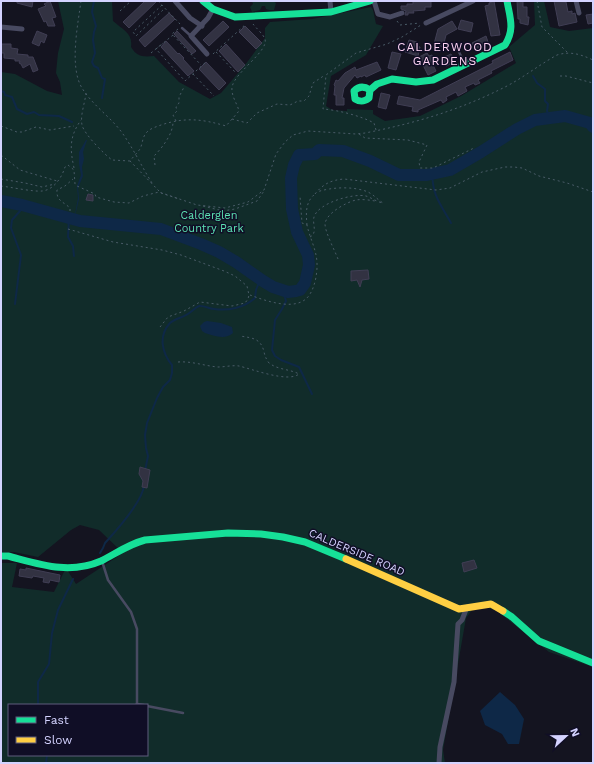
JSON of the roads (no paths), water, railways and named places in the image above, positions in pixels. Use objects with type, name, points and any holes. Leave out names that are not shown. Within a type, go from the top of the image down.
[{"type":"street","points":[[174,1],[190,18],[202,26]]},
{"type":"street","points":[[203,1],[213,9],[236,17],[331,12],[370,1]]},
{"type":"street","points":[[330,1],[331,12]]},
{"type":"street","points":[[374,1],[378,14],[390,17],[402,13]]},
{"type":"street","points":[[425,23],[473,1]]},
{"type":"street","points":[[370,90],[377,84],[392,79],[416,82],[433,80],[504,45],[510,37],[511,27],[506,1]]},
{"type":"street","points":[[576,1],[579,13]]},
{"type":"street","points":[[207,54],[191,36],[202,26],[213,9]]},
{"type":"street","points":[[1,27],[22,29]]},
{"type":"street","name":"CALDERSIDE ROAD","points":[[1,556],[8,556],[66,568],[78,568],[102,561],[146,540],[229,532],[263,534],[297,539],[315,545],[459,609],[481,604],[491,604],[512,617],[539,641],[593,663]]},
{"type":"street","points":[[439,763],[440,747],[454,682],[458,624],[462,620],[467,607]]},
{"type":"lane","points":[[182,28],[191,36]]},
{"type":"lane","points":[[456,46],[466,64]]},
{"type":"lane","points":[[102,561],[108,580],[131,612],[137,629],[136,704]]},
{"type":"lane","points":[[148,706],[183,713]]},
{"type":"water","points":[[86,140],[83,152],[83,176],[78,188],[79,199],[74,220],[78,198],[77,186],[81,175],[79,152]]},
{"type":"water","points":[[207,321],[221,323],[232,327],[233,333],[223,337],[205,333],[202,331],[200,326]]},
{"type":"water","points":[[500,692],[515,705],[524,719],[519,744],[508,744],[502,734],[485,725],[480,711]]},
{"type":"waterway","points":[[94,1],[92,12],[96,26],[93,40],[95,53],[92,62],[94,66],[98,68],[102,78],[105,79],[102,98]]},
{"type":"waterway","points":[[533,76],[537,83],[545,89],[545,101],[548,104],[547,111],[550,118]]},
{"type":"waterway","points":[[1,91],[4,92],[5,95],[12,97],[17,109],[27,114],[34,112],[39,115],[59,116],[72,122]]},
{"type":"waterway","points":[[1,201],[22,205],[80,221],[161,229],[219,252],[273,287],[288,292],[300,290],[305,283],[309,265],[308,255],[297,232],[292,209],[291,178],[294,165],[299,155],[315,154],[319,150],[343,151],[370,161],[399,175],[427,175],[450,170],[517,129],[535,120],[565,116],[590,123],[593,127]]},
{"type":"waterway","points":[[432,173],[434,188],[440,205],[451,223]]},
{"type":"waterway","points":[[15,304],[21,255],[11,228],[12,220],[20,211],[22,205]]},
{"type":"waterway","points":[[69,218],[68,237],[73,246],[74,256]]},
{"type":"waterway","points":[[145,471],[148,456],[145,435],[147,423],[157,398],[163,387],[170,380],[172,373],[172,365],[166,355],[163,344],[166,328],[170,323],[188,314],[199,306],[225,310],[246,304],[255,298],[260,280]]},
{"type":"waterway","points":[[283,291],[286,301],[275,320],[272,350],[275,356],[281,360],[299,367],[312,394]]},
{"type":"waterway","points":[[100,553],[105,543],[122,524],[134,507],[139,499],[144,485]]},
{"type":"waterway","points":[[38,704],[38,682],[49,664],[52,633],[58,610],[73,579]]},
{"type":"waterway","points":[[46,763],[47,756]]},
{"type":"district","name":"CALDERWOOD GARDENS","points":[[445,54]]},
{"type":"park label","name":"Calderglen Country Park","points":[[209,221]]}]
